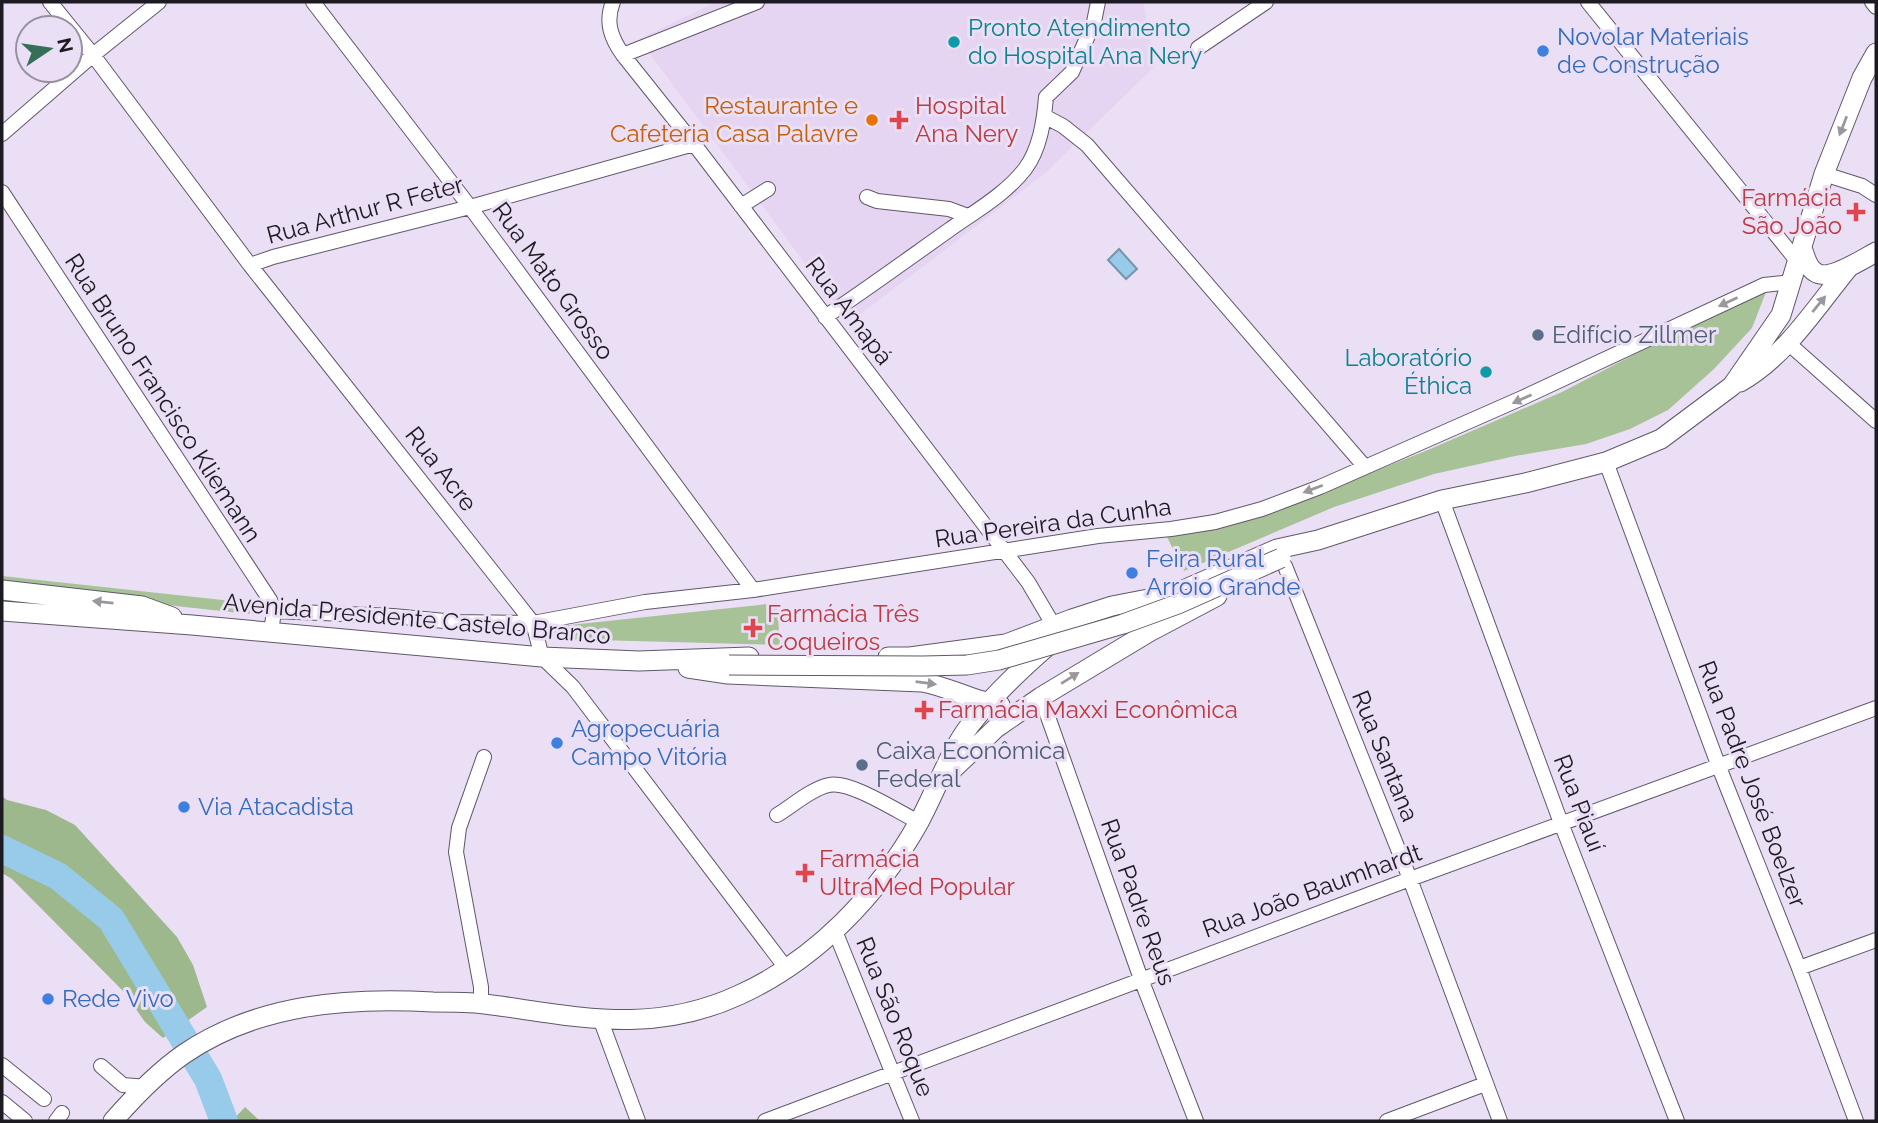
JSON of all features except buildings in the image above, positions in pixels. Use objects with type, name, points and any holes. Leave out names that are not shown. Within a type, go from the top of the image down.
[{"type":"main road","points":[[1732,386],[1781,315],[1824,174],[1862,78],[1876,53]]},
{"type":"main road","points":[[1800,255],[1816,273],[1829,275],[1876,252]]},
{"type":"main road","points":[[940,781],[989,734],[1033,702],[1114,652],[1283,562],[1318,540],[1442,500],[1525,483],[1606,462],[1661,439],[1732,386],[1760,369],[1788,343],[1849,267]]},
{"type":"main road","name":"Avenida Presidente Castelo Branco","points":[[2,611],[192,625],[542,657],[639,661],[729,657],[910,657],[1006,644],[1112,606],[1174,594],[1278,549],[1318,540]]},
{"type":"main road","points":[[639,661],[729,665],[967,665],[999,660],[1123,624],[1283,562]]},
{"type":"main road","name":"Avenida Presidente Castelo Branco","points":[[2,590],[142,607],[192,625]]},
{"type":"main road","points":[[2,598],[31,601],[64,598]]},
{"type":"main road","points":[[1112,606],[1121,630],[1119,646],[1114,652]]},
{"type":"main road","points":[[113,1121],[182,1055],[212,1037],[254,1019],[333,1002],[395,1000],[481,1004],[601,1021],[650,1021],[696,1011],[759,986],[835,931],[868,896],[888,871],[919,822],[969,726],[1038,654],[1085,615]]},
{"type":"main road","points":[[969,726],[970,712],[963,660],[972,653],[989,648]]},
{"type":"main road","name":"Avenida Presidente Castelo Branco","points":[[639,661],[728,674],[922,682],[942,686],[989,704],[1033,702]]},
{"type":"street","name":"Rua Acre","points":[[50,2],[93,55],[250,265],[533,623],[542,657]]},
{"type":"street","points":[[2,134],[159,2]]},
{"type":"street","name":"Rua Mato Grosso","points":[[313,2],[470,207],[753,590]]},
{"type":"street","name":"Rua Amapá","points":[[613,2],[609,26],[613,41],[1028,582],[1054,625]]},
{"type":"street","points":[[623,55],[757,2]]},
{"type":"street","points":[[825,317],[968,216],[1012,183],[1025,169],[1034,154],[1046,97],[1072,72],[1085,47],[1098,2]]},
{"type":"street","points":[[1198,48],[1266,2]]},
{"type":"street","points":[[1588,2],[1800,255]]},
{"type":"street","points":[[1872,2],[1876,7]]},
{"type":"street","points":[[1044,116],[1063,126],[1087,145],[1365,467]]},
{"type":"street","name":"Rua Arthur R Feter","points":[[250,265],[694,144]]},
{"type":"street","points":[[1824,174],[1861,186],[1876,195]]},
{"type":"street","points":[[741,206],[768,189]]},
{"type":"street","name":"Rua Bruno Francisco Kliemann","points":[[2,192],[270,600],[274,611]]},
{"type":"street","points":[[867,197],[877,201],[949,209],[968,216]]},
{"type":"street","name":"Rua Pereira da Cunha","points":[[274,611],[393,616],[455,622],[533,623],[645,603],[753,590],[1098,536],[1215,522],[1262,509],[1365,467],[1522,398],[1765,285],[1792,282]]},
{"type":"street","points":[[1788,343],[1876,421]]},
{"type":"street","name":"Rua Padre José Boelzer","points":[[1606,462],[1719,767],[1800,968],[1856,1121]]},
{"type":"street","name":"Rua Piauí","points":[[1442,500],[1561,824],[1676,1121]]},
{"type":"street","name":"Rua Santana","points":[[1283,562],[1410,879],[1500,1121]]},
{"type":"street","points":[[271,632],[274,611]]},
{"type":"street","points":[[542,657],[573,687],[786,968]]},
{"type":"street","name":"Rua Padre Reus","points":[[1033,702],[1196,1121]]},
{"type":"street","name":"Rua João Baumhardt","points":[[765,1121],[1876,708]]},
{"type":"street","points":[[481,1004],[481,987],[456,852],[459,828],[484,757]]},
{"type":"street","points":[[777,815],[821,788],[843,785],[919,822]]},
{"type":"street","name":"Rua São Roque","points":[[835,931],[912,1121]]},
{"type":"street","points":[[1800,968],[1876,940]]},
{"type":"street","points":[[601,1021],[638,1121]]},
{"type":"street","points":[[2,1065],[44,1099]]},
{"type":"street","points":[[102,1066],[123,1085],[147,1087]]},
{"type":"street","points":[[1387,1121],[1485,1084]]},
{"type":"street","points":[[2,1102],[25,1121]]},
{"type":"shaded area","name":"Hospital Ana Nery","points":[[716,2],[1143,2],[1156,65],[1043,175],[849,323],[639,39]]},
{"type":"green space","points":[[1766,292],[1752,328],[1714,369],[1668,410],[1630,429],[1586,444],[1434,474],[1334,507],[1184,571],[1167,537],[1251,520],[1428,450],[1562,392],[1737,301]]},
{"type":"green space","points":[[2,576],[250,603],[252,609],[249,614],[2,587]]},
{"type":"green space","points":[[777,603],[780,645],[558,639],[551,627]]},
{"type":"green space","points":[[2,796],[7,800],[46,810],[75,825],[177,937],[193,965],[207,1007],[163,1038],[145,1022],[124,992],[12,879],[2,873]]},
{"type":"green space","points":[[245,1107],[260,1121],[232,1121]]},
{"type":"water","points":[[1119,249],[1137,269],[1126,279],[1108,260]]},
{"type":"waterway","points":[[2,849],[58,876],[111,919],[208,1079],[224,1121]]},
{"type":"place","name":"Pronto Atendimento do Hospital Ana Nery","points":[[954,42]]},
{"type":"place","name":"Novolar Materiais de Construção","points":[[1543,51]]},
{"type":"place","name":"Restaurante e Cafeteria Casa Palavre","points":[[872,120]]},
{"type":"place","name":"Hospital Ana Nery","points":[[899,120]]},
{"type":"place","name":"Farmácia São João","points":[[1856,212]]},
{"type":"place","name":"Edifício Zillmer","points":[[1538,335]]},
{"type":"place","name":"Laboratório Éthica","points":[[1486,372]]},
{"type":"place","name":"Feira Rural Arroio Grande","points":[[1132,573]]},
{"type":"place","name":"Farmácia Três Coqueiros","points":[[753,628]]},
{"type":"place","name":"Farmácia Maxxi Econômica","points":[[924,710]]},
{"type":"place","name":"Agropecuária Campo Vitória","points":[[557,743]]},
{"type":"place","name":"Caixa Econômica Federal","points":[[862,765]]},
{"type":"place","name":"Via Atacadista","points":[[184,807]]},
{"type":"place","name":"Farmácia UltraMed Popular","points":[[805,873]]},
{"type":"place","name":"Rede Vivo","points":[[48,999]]}]
